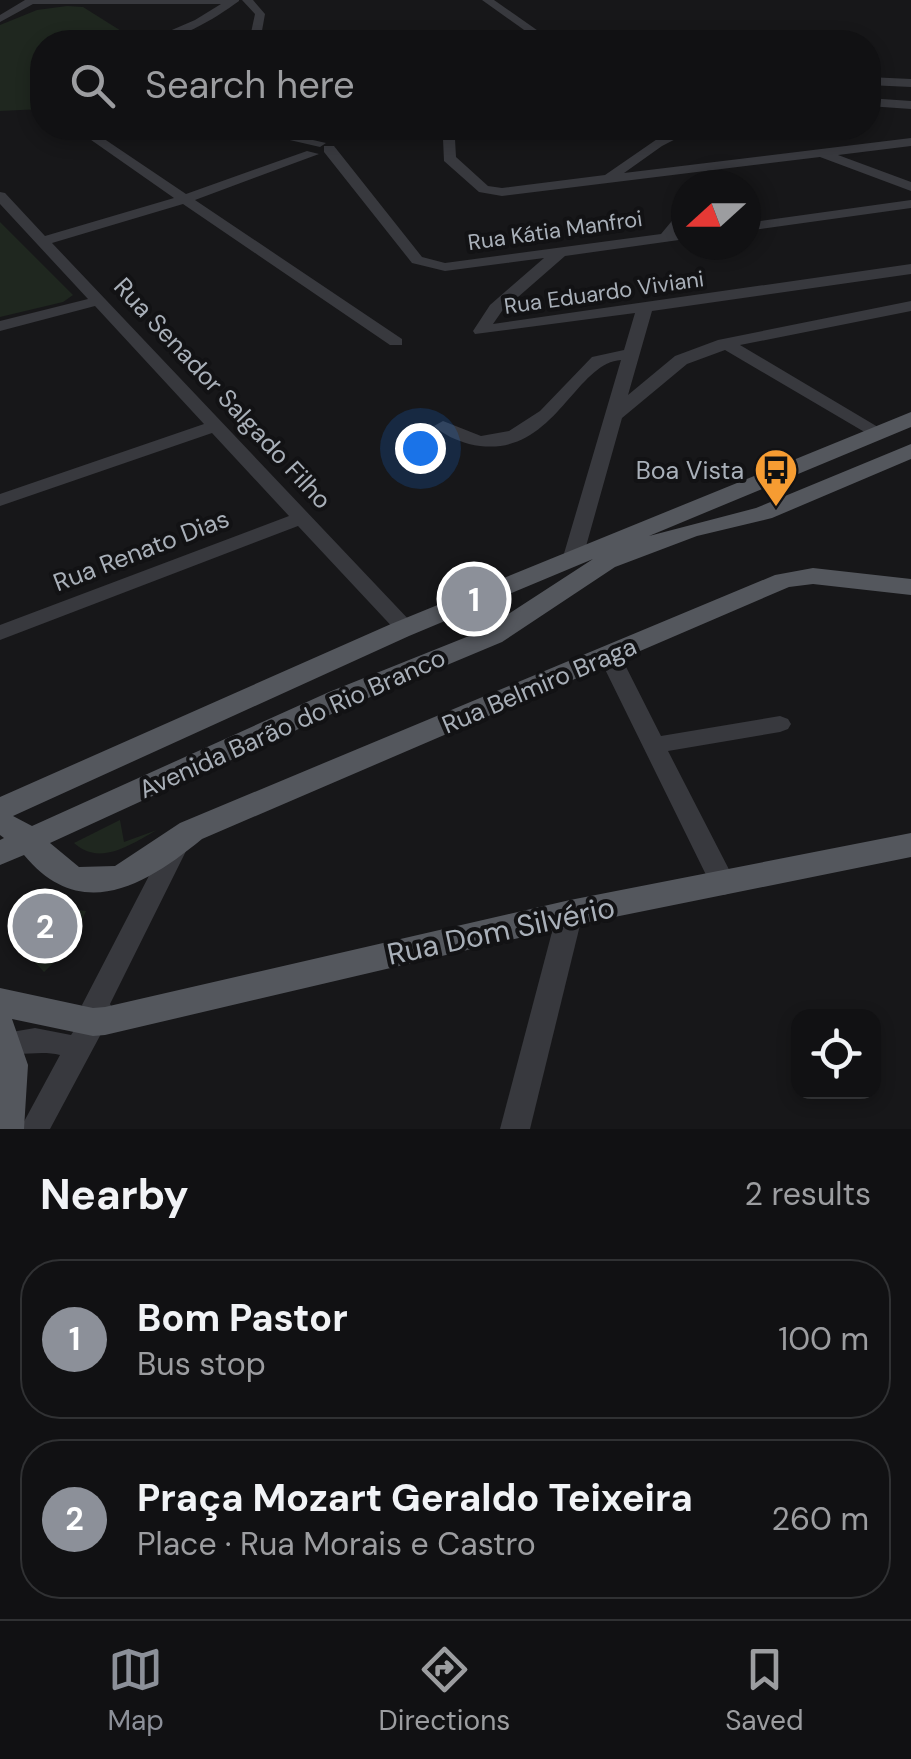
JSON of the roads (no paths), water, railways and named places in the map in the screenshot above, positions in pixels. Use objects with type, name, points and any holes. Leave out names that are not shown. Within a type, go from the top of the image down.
[{"type":"main road","name":"Avenida Barão do Rio Branco","points":[[0,810],[405,628],[576,546],[616,540],[911,419]]},
{"type":"main road","name":"Avenida Barão do Rio Branco","points":[[0,853],[339,699],[493,636],[606,562],[641,546],[783,505],[910,453]]},
{"type":"main road","points":[[754,484],[759,494],[783,505]]},
{"type":"main road","points":[[520,615],[576,546]]},
{"type":"main road","name":"Rua Belmiro Braga","points":[[32,838],[61,873],[101,881],[122,878],[192,832],[784,580],[813,576],[911,587]]},
{"type":"main road","points":[[405,628],[444,640],[493,636]]},
{"type":"main road","points":[[339,699],[353,689],[411,665],[416,643],[405,628]]},
{"type":"main road","points":[[0,823],[32,838]]},
{"type":"main road","name":"Rua Dom Silvério","points":[[92,1031],[570,913],[911,845]]},
{"type":"main road","points":[[0,1002],[92,1031]]},
{"type":"main road","points":[[4,1036],[10,1065],[6,1129]]},
{"type":"street","points":[[0,18],[33,0],[234,0]]},
{"type":"street","points":[[178,30],[234,0]]},
{"type":"street","points":[[247,0],[260,14],[257,30]]},
{"type":"street","points":[[487,0],[531,30]]},
{"type":"street","points":[[881,81],[911,83]]},
{"type":"street","points":[[881,103],[911,105]]},
{"type":"street","points":[[98,140],[396,342]]},
{"type":"street","points":[[285,140],[316,149]]},
{"type":"street","points":[[449,140],[449,158],[484,189],[502,192],[911,142]]},
{"type":"street","points":[[608,180],[636,156],[667,140]]},
{"type":"street","points":[[42,241],[185,199],[316,149]]},
{"type":"street","name":"Rua Kátia Manfroi","points":[[316,149],[417,260],[430,266],[671,237]]},
{"type":"street","points":[[822,153],[911,188]]},
{"type":"street","points":[[716,170],[720,165]]},
{"type":"street","name":"Rua Senador Salgado Filho","points":[[0,198],[405,628]]},
{"type":"street","points":[[761,225],[911,204]]},
{"type":"street","points":[[666,238],[671,232]]},
{"type":"street","name":"Rua Eduardo Viviani","points":[[560,252],[496,308],[481,330],[911,270]]},
{"type":"street","points":[[0,326],[98,301]]},
{"type":"street","points":[[612,418],[681,360],[724,344],[911,306]]},
{"type":"street","points":[[576,546],[644,310]]},
{"type":"street","points":[[724,344],[879,434]]},
{"type":"street","points":[[443,426],[462,438],[483,444],[513,437],[557,404],[598,359],[633,354]]},
{"type":"street","points":[[0,500],[215,426]]},
{"type":"street","name":"Rua Renato Dias","points":[[0,634],[302,518]]},
{"type":"street","points":[[609,655],[724,885]]},
{"type":"street","points":[[655,744],[780,724]]},
{"type":"street","points":[[36,1129],[92,1031],[96,1005],[179,842]]},
{"type":"street","points":[[515,1129],[570,913]]},
{"type":"street","points":[[4,1036],[57,1040],[92,1031]]},
{"type":"place","name":"Boa Vista","points":[[776,508]]},
{"type":"place","name":"Bom Pastor","points":[[474,599]]},
{"type":"place","name":"Praça Mozart Geraldo Teixeira","points":[[45,926]]}]
